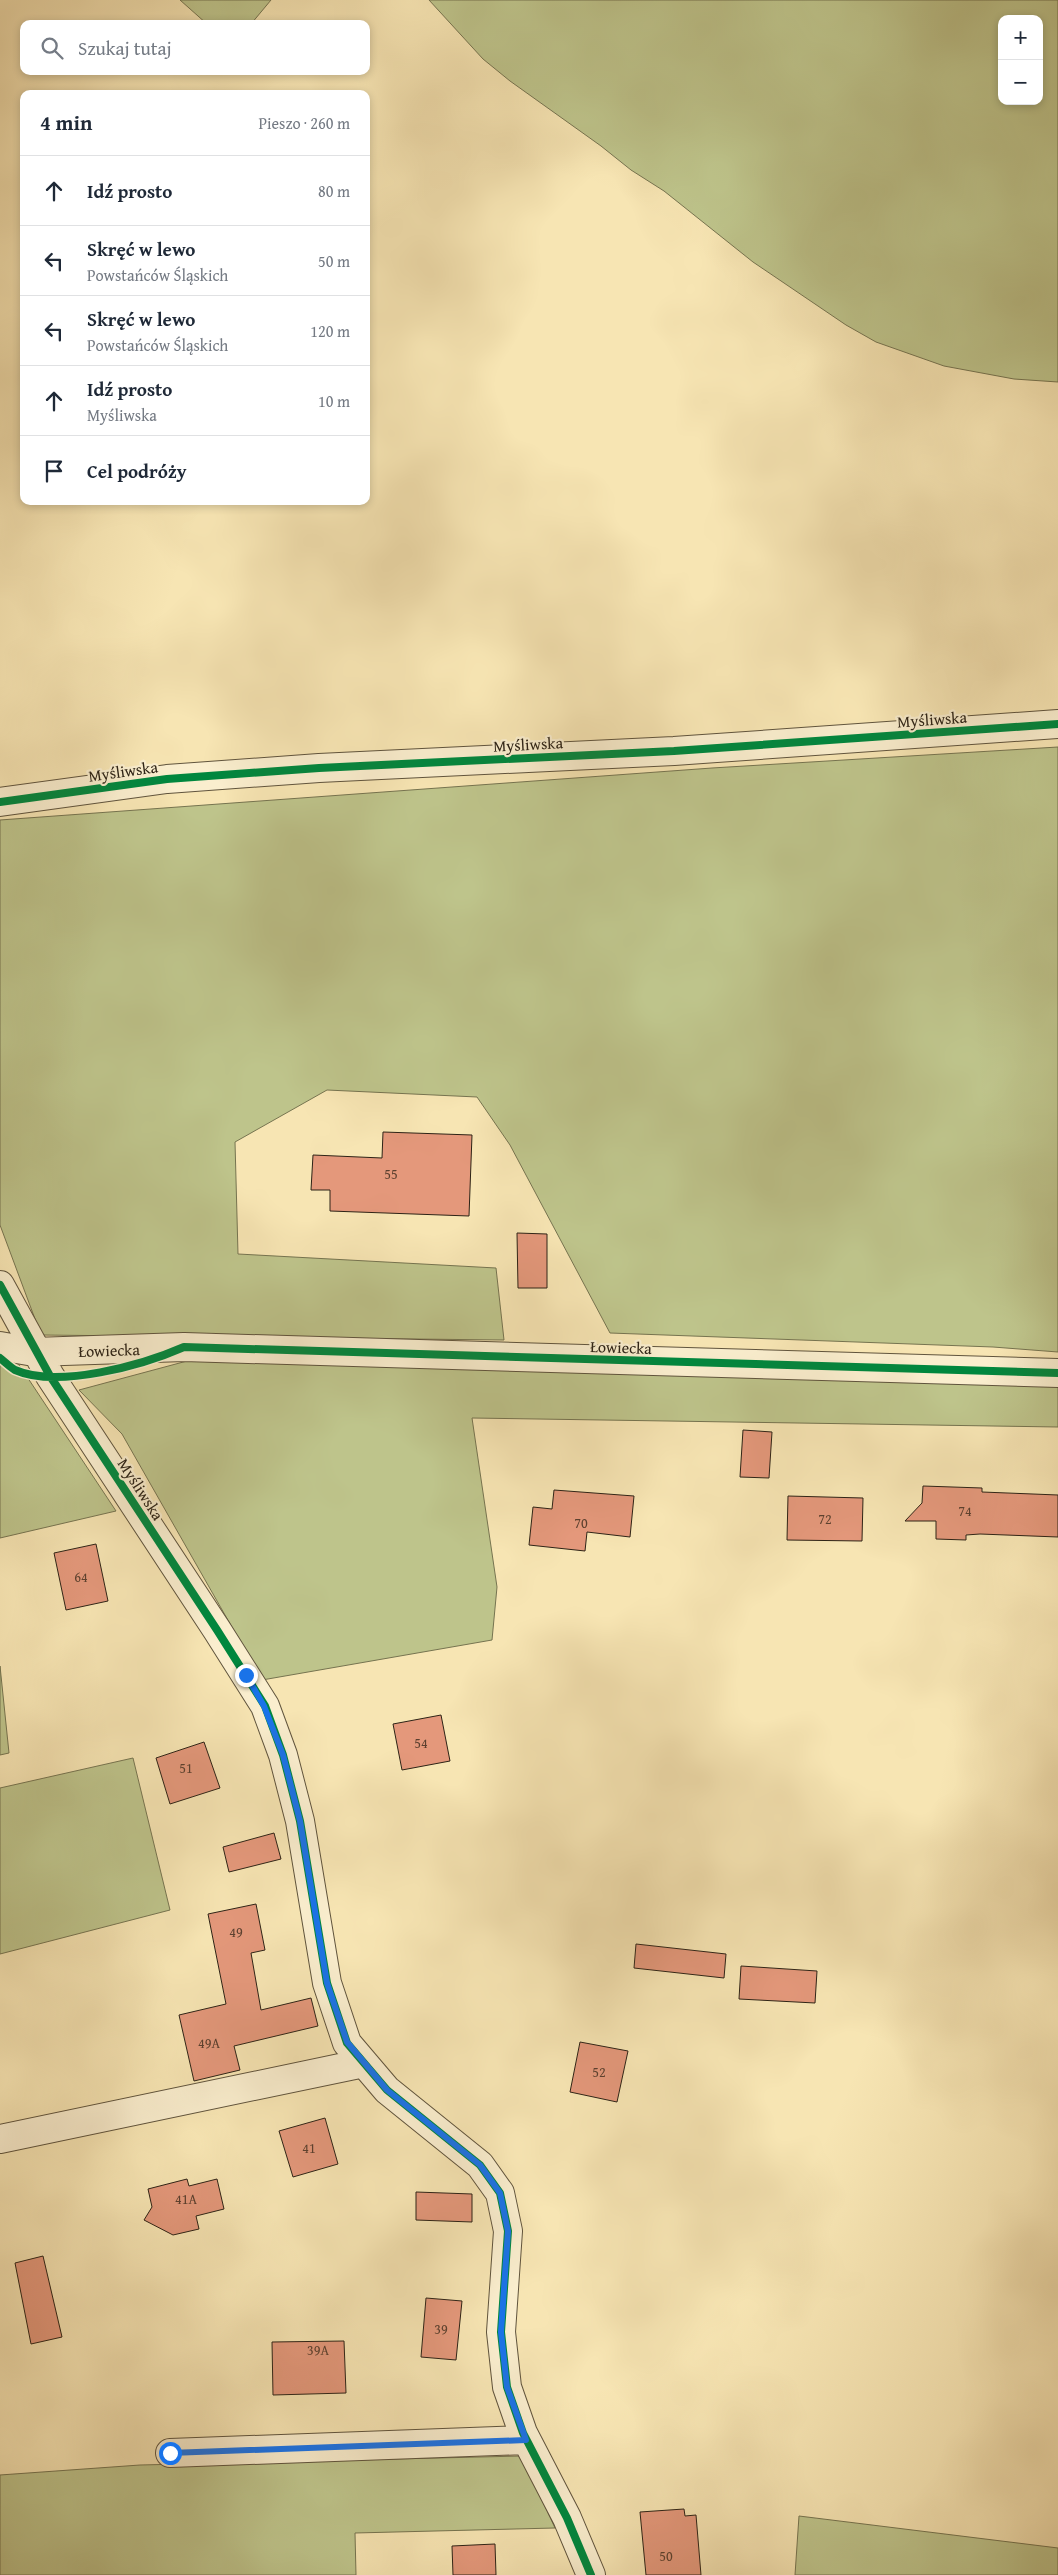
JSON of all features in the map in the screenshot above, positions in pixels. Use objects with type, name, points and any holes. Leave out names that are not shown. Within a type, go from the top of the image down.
[{"type":"street","name":"Myśliwska","points":[[0,802],[177,778],[319,768],[674,751],[1058,724]]},
{"type":"street","name":"Myśliwska","points":[[0,1285],[34,1352],[217,1630],[264,1706],[283,1755],[300,1821],[327,1983],[347,2042],[387,2090],[480,2165],[500,2193],[508,2231],[501,2332],[507,2387],[526,2440],[567,2518],[590,2575]]},
{"type":"street","name":"Łowiecka","points":[[0,1346],[34,1352],[184,1347],[1058,1374]]},
{"type":"street","points":[[0,2139],[364,2063]]},
{"type":"street","points":[[170,2453],[526,2440]]},
{"type":"green space","points":[[180,0],[271,0],[254,20],[202,20]]},
{"type":"green space","points":[[429,0],[1058,0],[1058,382],[1014,379],[944,366],[876,342],[846,325],[753,262],[664,191],[631,170],[601,146],[510,81],[483,59]]},
{"type":"green space","points":[[1058,747],[1058,1352],[993,1347],[610,1333],[510,1145],[477,1097],[327,1090],[235,1142],[238,1254],[496,1268],[504,1340],[41,1335],[0,1225],[0,820],[712,768]]},
{"type":"green space","points":[[0,1336],[116,1511],[0,1538]]},
{"type":"green space","points":[[187,1361],[1058,1384],[1058,1427],[472,1418],[497,1587],[492,1640],[262,1680],[122,1434],[79,1390]]},
{"type":"green space","points":[[0,1666],[9,1753],[0,1755]]},
{"type":"green space","points":[[133,1758],[170,1910],[0,1954],[0,1788]]},
{"type":"green space","points":[[522,2456],[555,2528],[355,2533],[356,2575],[0,2575],[0,2475],[140,2465]]},
{"type":"green space","points":[[799,2516],[1058,2548],[1058,2575],[795,2575]]},
{"type":"building","points":[[383,1132],[472,1135],[469,1216],[330,1211],[330,1190],[311,1190],[313,1155],[382,1158]]},
{"type":"building","points":[[517,1233],[547,1234],[547,1288],[518,1288]]},
{"type":"building","points":[[743,1430],[772,1432],[769,1478],[740,1477]]},
{"type":"building","points":[[923,1486],[982,1488],[982,1492],[1058,1495],[1058,1537],[980,1534],[966,1535],[966,1540],[936,1539],[936,1521],[905,1521],[922,1503]]},
{"type":"building","points":[[554,1490],[634,1496],[630,1537],[587,1532],[585,1551],[529,1545],[533,1507],[552,1509]]},
{"type":"building","points":[[788,1496],[863,1498],[862,1541],[787,1540]]},
{"type":"building","points":[[96,1544],[108,1601],[66,1610],[54,1553]]},
{"type":"building","points":[[441,1715],[450,1761],[402,1770],[393,1724]]},
{"type":"building","points":[[204,1742],[220,1788],[170,1804],[156,1758]]},
{"type":"building","points":[[274,1833],[281,1859],[229,1872],[223,1847]]},
{"type":"building","points":[[256,1904],[265,1950],[251,1953],[261,2010],[311,1998],[318,2026],[234,2046],[240,2070],[194,2081],[179,2015],[226,2004],[208,1914]]},
{"type":"building","points":[[636,1944],[726,1954],[724,1978],[634,1968]]},
{"type":"building","points":[[741,1966],[817,1971],[815,2003],[739,1999]]},
{"type":"building","points":[[580,2042],[628,2051],[617,2102],[570,2092]]},
{"type":"building","points":[[325,2118],[338,2164],[293,2177],[279,2131]]},
{"type":"building","points":[[187,2179],[189,2186],[217,2179],[224,2209],[196,2216],[199,2229],[173,2235],[144,2220],[152,2207],[148,2189]]},
{"type":"building","points":[[416,2192],[472,2194],[472,2222],[416,2220]]},
{"type":"building","points":[[43,2256],[62,2337],[31,2344],[15,2263]]},
{"type":"building","points":[[426,2298],[462,2301],[456,2360],[421,2357]]},
{"type":"building","points":[[344,2341],[346,2393],[273,2395],[272,2342]]},
{"type":"building","points":[[684,2509],[685,2516],[696,2515],[701,2575],[646,2575],[640,2512]]},
{"type":"building","points":[[495,2544],[496,2575],[453,2575],[452,2546]]},
{"type":"cycle path","points":[[0,802],[167,779],[319,768],[674,751],[1058,724]]},
{"type":"cycle path","points":[[0,1285],[50,1376],[265,1706],[283,1755],[300,1821],[327,1983],[347,2043],[387,2090],[480,2165],[500,2193],[508,2231],[501,2332],[507,2387],[523,2433],[567,2518],[591,2575]]},
{"type":"cycle path","points":[[0,1358],[15,1370],[33,1375],[54,1377],[77,1376],[124,1367],[184,1347],[1058,1373]]},
{"type":"route","points":[[170,2453],[526,2440],[507,2387],[501,2332],[508,2231],[500,2193],[480,2165],[387,2090],[347,2042],[327,1983],[300,1821],[283,1755],[264,1706],[246,1675]]}]
